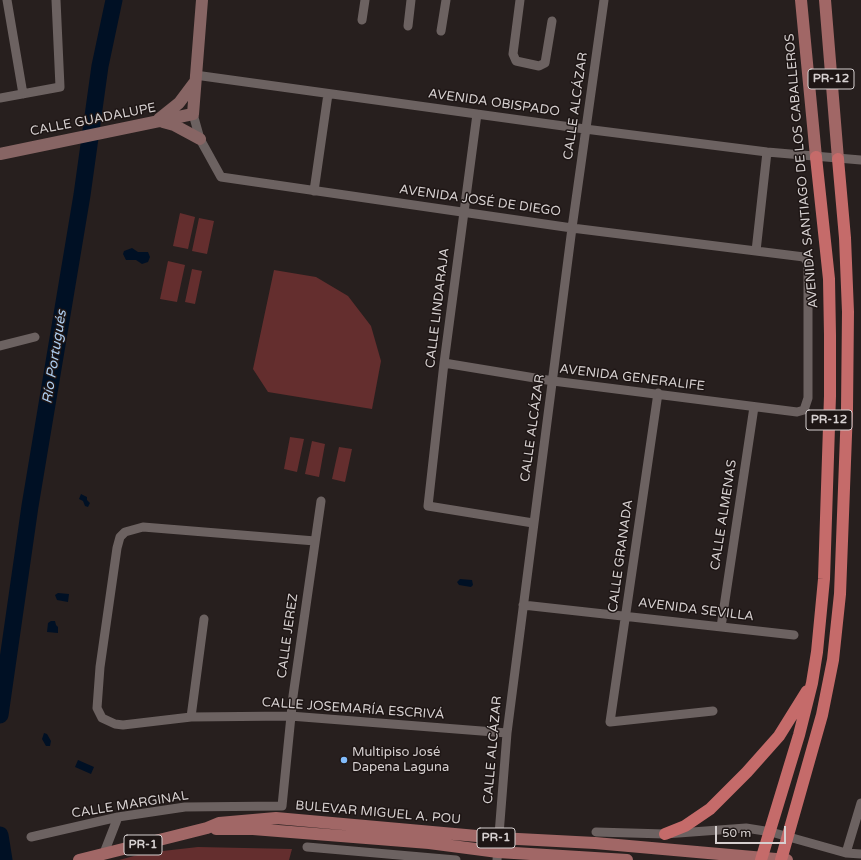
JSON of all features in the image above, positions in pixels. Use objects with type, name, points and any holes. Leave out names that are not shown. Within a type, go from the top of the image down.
[{"type":"highway","name":"AVENIDA SANTIAGO DE LOS CABALLEROS","points":[[761,860],[783,790],[812,683],[817,652],[824,579],[830,396],[829,279],[816,158]]},
{"type":"highway","name":"PR-12","points":[[781,860],[824,708],[833,660],[840,594],[847,409],[848,312],[845,238],[838,159]]},
{"type":"highway","points":[[665,834],[685,826],[710,809],[763,755],[787,724],[812,683]]},
{"type":"main road","name":"AVENIDA SANTIAGO DE LOS CABALLEROS","points":[[801,0],[816,158]]},
{"type":"main road","name":"PR-12","points":[[825,0],[838,159]]},
{"type":"main road","name":"BULEVAR MIGUEL A. POU","points":[[79,860],[207,828],[229,821],[276,818],[499,838],[595,843],[787,860]]},
{"type":"main road","name":"BULEVAR MIGUEL A. POU","points":[[207,828],[429,843],[498,856],[627,860]]},
{"type":"street","points":[[7,0],[23,94]]},
{"type":"street","points":[[0,98],[60,87],[56,0]]},
{"type":"street","points":[[193,114],[194,79],[202,0]]},
{"type":"street","points":[[362,20],[365,0]]},
{"type":"street","points":[[408,26],[411,0]]},
{"type":"street","points":[[441,31],[446,0]]},
{"type":"street","points":[[520,0],[513,54],[516,61],[538,66],[545,63],[552,21]]},
{"type":"street","name":"CALLE ALCÁZAR","points":[[498,856],[507,733],[533,523],[553,381],[585,129],[604,0]]},
{"type":"street","points":[[155,122],[179,103],[194,79]]},
{"type":"street","name":"AVENIDA OBISPADO","points":[[194,79],[328,94],[585,129],[816,158],[861,160]]},
{"type":"street","points":[[314,191],[328,94]]},
{"type":"street","name":"CALLE GUADALUPE","points":[[0,154],[193,114]]},
{"type":"street","name":"AVENIDA JOSÉ DE DIEGO","points":[[193,114],[200,139],[221,177],[572,228],[804,257],[808,263],[808,398]]},
{"type":"street","name":"CALLE LINDARAJA","points":[[477,114],[463,211],[428,506],[533,523]]},
{"type":"street","points":[[155,122],[174,125],[200,139]]},
{"type":"street","points":[[756,251],[767,152]]},
{"type":"street","points":[[0,346],[35,337]]},
{"type":"street","name":"AVENIDA GENERALIFE","points":[[444,363],[553,381],[658,393],[797,412],[804,410],[808,398]]},
{"type":"street","name":"CALLE GRANADA","points":[[658,393],[610,722],[713,711]]},
{"type":"street","name":"CALLE ALMENAS","points":[[721,627],[754,407]]},
{"type":"street","name":"CALLE JEREZ","points":[[282,806],[290,716],[321,501]]},
{"type":"street","name":"CALLE JOSEMARÍA ESCRIVÁ","points":[[315,541],[143,527],[130,529],[120,537],[116,548],[97,692],[98,711],[106,720],[123,725],[191,717],[290,716],[507,733]]},
{"type":"street","name":"AVENIDA SEVILLA","points":[[523,605],[794,635]]},
{"type":"street","points":[[191,717],[204,619]]},
{"type":"street","points":[[846,853],[861,803]]},
{"type":"street","name":"CALLE MARGINAL","points":[[31,837],[118,817],[185,807],[282,806]]},
{"type":"street","points":[[104,854],[118,817]]},
{"type":"street","points":[[596,832],[665,834],[746,828],[771,832],[846,853],[861,854]]},
{"type":"street","points":[[307,848],[456,860]]},
{"type":"shaded area","points":[[180,213],[195,217],[188,249],[173,246]]},
{"type":"shaded area","points":[[199,218],[214,221],[207,254],[192,251]]},
{"type":"shaded area","points":[[168,261],[185,265],[177,302],[160,299]]},
{"type":"shaded area","points":[[192,269],[202,271],[195,304],[185,302]]},
{"type":"shaded area","points":[[274,270],[316,277],[348,296],[371,326],[381,361],[372,409],[268,392],[253,369]]},
{"type":"shaded area","points":[[290,437],[304,439],[297,472],[284,469]]},
{"type":"shaded area","points":[[312,441],[325,444],[319,477],[305,474]]},
{"type":"shaded area","points":[[339,447],[352,449],[345,482],[332,479]]},
{"type":"shaded area","points":[[198,847],[292,849],[289,860],[119,860],[145,853]]},
{"type":"water","points":[[132,248],[138,252],[148,252],[150,257],[148,262],[142,264],[136,260],[126,260],[123,254],[124,251]]},
{"type":"water","points":[[81,494],[87,497],[87,500],[90,503],[88,507],[85,506],[83,501],[79,499]]},
{"type":"water","points":[[460,579],[472,580],[473,585],[471,587],[459,585],[457,582]]},
{"type":"water","points":[[58,593],[69,594],[68,602],[57,600],[55,595]]},
{"type":"water","points":[[55,621],[58,627],[58,633],[47,632],[48,623]]},
{"type":"water","points":[[44,733],[47,734],[51,741],[50,746],[46,746],[42,739]]},
{"type":"water","points":[[78,760],[94,767],[91,774],[75,767]]},
{"type":"waterway","name":"Río Portugués","points":[[0,715],[30,506],[82,195],[100,66],[114,0]]},
{"type":"waterway","name":"Río Portugués","points":[[0,835],[4,860]]},
{"type":"place","name":"Multipiso José Dapena Laguna","points":[[344,760]]}]
